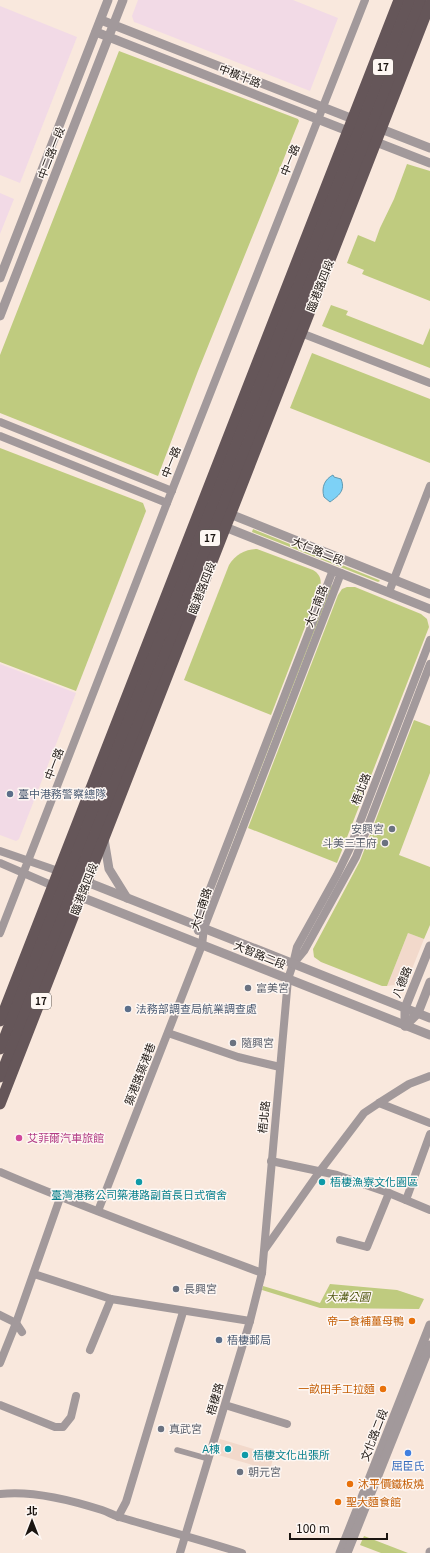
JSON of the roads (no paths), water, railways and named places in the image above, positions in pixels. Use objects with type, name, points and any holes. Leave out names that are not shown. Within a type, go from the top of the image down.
[{"type":"main road","name":"臨港路四段","points":[[367,124],[399,0]]},
{"type":"main road","name":"臨港路四段","points":[[0,1077],[67,891],[367,124],[410,0]]},
{"type":"main road","name":"臨港路四段","points":[[0,1049],[73,876],[362,136],[421,0]]},
{"type":"main road","name":"臨港路四段","points":[[367,124],[430,4]]},
{"type":"main road","name":"臨港路四段","points":[[216,509],[301,333],[362,136]]},
{"type":"main road","name":"臨港路四段","points":[[73,876],[104,839],[211,522]]},
{"type":"main road","name":"臨港路四段","points":[[0,1021],[67,891]]},
{"type":"main road","name":"臨港路四段","points":[[0,1104],[67,891]]},
{"type":"street","name":"中二路一段","points":[[0,278],[108,0]]},
{"type":"street","name":"中二路一段","points":[[0,316],[124,0]]},
{"type":"street","name":"中一路","points":[[0,933],[166,503],[365,0]]},
{"type":"street","name":"中橫十路","points":[[101,20],[430,148]]},
{"type":"street","name":"中橫十路","points":[[96,32],[430,163]]},
{"type":"street","points":[[301,333],[430,383]]},
{"type":"street","points":[[0,422],[172,491]]},
{"type":"street","points":[[0,436],[166,503]]},
{"type":"street","points":[[389,592],[430,486]]},
{"type":"street","name":"大仁路二段","points":[[216,509],[430,594]]},
{"type":"street","name":"大仁路二段","points":[[211,522],[430,609]]},
{"type":"street","name":"大仁南路","points":[[202,945],[200,926],[337,572]]},
{"type":"street","name":"梧北路","points":[[262,1273],[288,979],[294,964],[297,947],[347,855],[430,640]]},
{"type":"street","name":"梧北路","points":[[294,964],[304,952],[352,865],[430,664]]},
{"type":"street","points":[[104,839],[109,869],[127,898]]},
{"type":"street","points":[[0,850],[73,876]]},
{"type":"street","points":[[0,863],[67,891]]},
{"type":"street","name":"大智路二段","points":[[73,876],[430,1018]]},
{"type":"street","name":"大智路二段","points":[[67,891],[430,1035]]},
{"type":"street","name":"築港路築港巷","points":[[98,1211],[202,945]]},
{"type":"street","name":"八德路","points":[[405,1026],[405,1008],[430,946]]},
{"type":"street","points":[[405,1026],[418,1013],[430,982]]},
{"type":"street","points":[[168,1033],[238,1057],[280,1067]]},
{"type":"street","points":[[264,1250],[320,1171],[364,1113],[409,1084],[430,1076]]},
{"type":"street","points":[[379,1103],[430,1123]]},
{"type":"street","points":[[406,1200],[430,1134]]},
{"type":"street","points":[[271,1161],[320,1171],[389,1193],[430,1210]]},
{"type":"street","points":[[0,1172],[60,1198],[262,1273]]},
{"type":"street","points":[[340,1240],[367,1247],[389,1193]]},
{"type":"street","points":[[0,1363],[34,1274],[60,1198]]},
{"type":"street","name":"梧棲路","points":[[180,1553],[250,1321],[262,1273]]},
{"type":"street","points":[[34,1274],[111,1299],[183,1312],[250,1321]]},
{"type":"street","points":[[90,1350],[111,1299]]},
{"type":"street","points":[[118,1517],[126,1502],[183,1312]]},
{"type":"street","points":[[0,1315],[16,1323],[22,1332]]},
{"type":"street","name":"文化路二段","points":[[340,1553],[430,1325]]},
{"type":"street","name":"文化路二段","points":[[347,1553],[430,1346]]},
{"type":"street","points":[[0,1405],[55,1427],[64,1427],[71,1417],[76,1396]]},
{"type":"street","points":[[225,1405],[288,1424]]},
{"type":"street","points":[[178,1450],[209,1460]]},
{"type":"street","points":[[0,1494],[35,1495],[55,1498],[104,1510],[118,1517],[186,1535],[242,1553]]},
{"type":"water","points":[[333,475],[334,477],[341,479],[343,487],[336,498],[330,502],[324,497],[323,487],[326,481]]},
{"type":"place","name":"臺中港務警察總隊","points":[[10,794]]},
{"type":"place","name":"安興宮","points":[[392,829]]},
{"type":"place","name":"斗美三王府","points":[[385,843]]},
{"type":"place","name":"富美宮","points":[[248,988]]},
{"type":"place","name":"法務部調查局航業調查處","points":[[128,1009]]},
{"type":"place","name":"隨興宮","points":[[233,1043]]},
{"type":"place","name":"艾菲爾汽車旅館","points":[[19,1138]]},
{"type":"place","name":"臺灣港務公司築港路副首長日式宿舍","points":[[139,1182]]},
{"type":"place","name":"梧棲漁寮文化園區","points":[[322,1182]]},
{"type":"place","name":"長興宮","points":[[176,1289]]},
{"type":"place","name":"帝一食補薑母鴨","points":[[412,1321]]},
{"type":"place","name":"梧棲郵局","points":[[219,1340]]},
{"type":"place","name":"一畝田手工拉麵","points":[[383,1389]]},
{"type":"place","name":"真武宮","points":[[161,1429]]},
{"type":"place","name":"A棟","points":[[228,1449]]},
{"type":"place","name":"屈臣氏","points":[[408,1453]]},
{"type":"place","name":"梧棲文化出張所","points":[[245,1455]]},
{"type":"place","name":"朝元宮","points":[[240,1472]]},
{"type":"place","name":"沐平價鐵板燒","points":[[350,1484]]},
{"type":"place","name":"聖大麵食館","points":[[338,1502]]},
{"type":"park label","name":"大溝公園","points":[[348,1297]]}]
